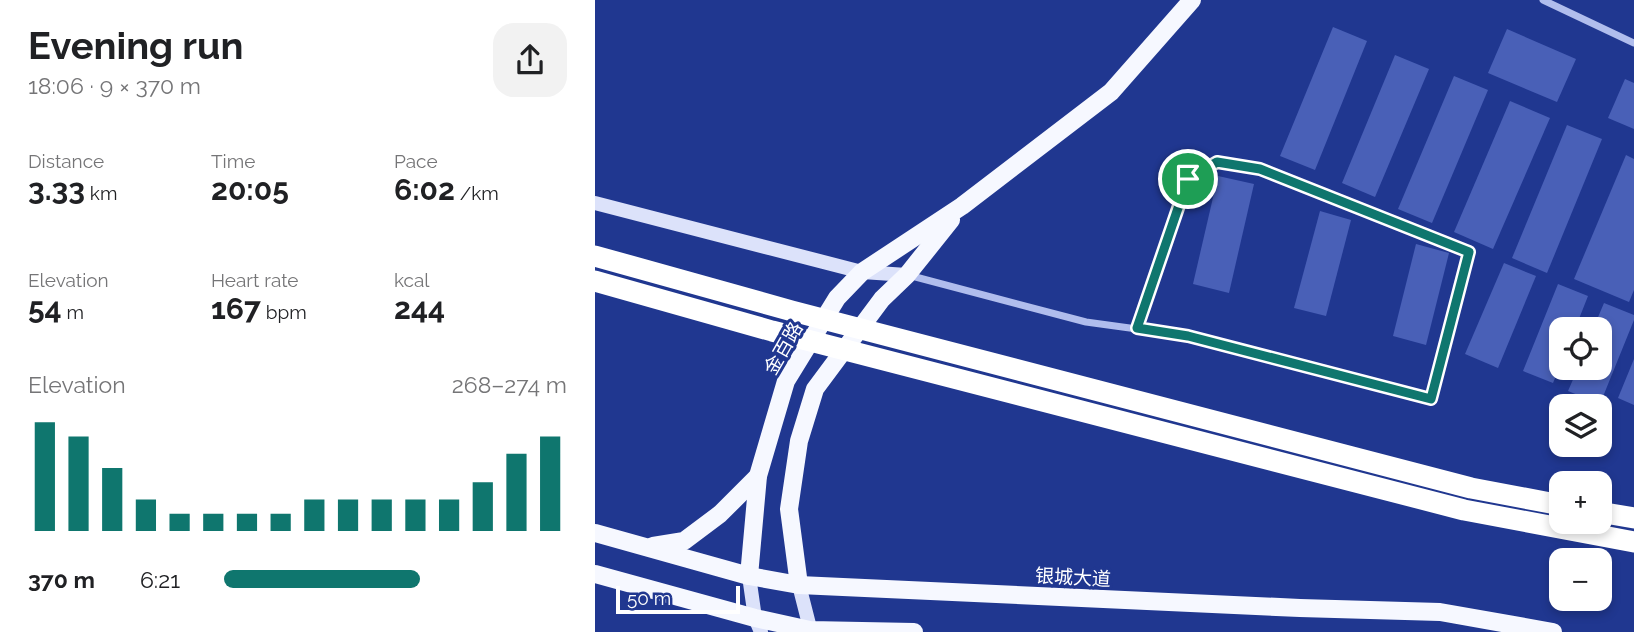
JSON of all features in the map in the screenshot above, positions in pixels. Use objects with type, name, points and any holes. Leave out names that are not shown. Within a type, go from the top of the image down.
[{"type":"highway","points":[[595,256],[792,311],[1471,488],[1549,503]]},
{"type":"highway","points":[[595,281],[772,331],[1464,510],[1634,542]]},
{"type":"highway","points":[[1612,514],[1634,518]]},
{"type":"main road","name":"金百路","points":[[749,576],[758,476],[786,381],[837,298],[863,272],[962,206],[1111,92],[1192,0]]},
{"type":"main road","name":"金百路","points":[[799,585],[789,509],[799,441],[815,389],[882,299],[908,275],[962,206]]},
{"type":"main road","points":[[647,548],[684,541],[720,514],[758,476]]},
{"type":"main road","name":"银城大道","points":[[595,533],[749,576],[799,585],[1440,612],[1553,632]]},
{"type":"main road","points":[[595,574],[758,625],[810,631],[914,632]]},
{"type":"street","points":[[1543,0],[1634,43]]},
{"type":"street","points":[[595,203],[863,272],[908,275],[1086,321],[1188,336],[1431,399],[1469,252],[1260,169],[1217,162],[1188,179],[1137,328]]},
{"type":"street","points":[[749,576],[758,625]]},
{"type":"street","points":[[799,585],[810,631]]},
{"type":"building","points":[[1333,27],[1367,41],[1315,170],[1280,156]]},
{"type":"building","points":[[1507,29],[1576,59],[1557,102],[1488,73]]},
{"type":"building","points":[[1395,55],[1429,69],[1375,197],[1342,183]]},
{"type":"building","points":[[1454,76],[1488,90],[1432,223],[1398,209]]},
{"type":"building","points":[[1625,79],[1634,83],[1634,129],[1608,118]]},
{"type":"building","points":[[1510,101],[1550,118],[1493,249],[1454,232]]},
{"type":"building","points":[[1567,125],[1602,139],[1547,273],[1512,258]]},
{"type":"building","points":[[1626,155],[1634,159],[1634,290],[1629,302],[1574,279]]},
{"type":"building","points":[[1218,176],[1254,184],[1229,293],[1193,284]]},
{"type":"building","points":[[1320,211],[1351,220],[1326,316],[1294,308]]},
{"type":"building","points":[[1416,244],[1449,253],[1426,345],[1393,336]]},
{"type":"building","points":[[1504,263],[1536,276],[1498,368],[1465,354]]},
{"type":"building","points":[[1558,284],[1588,296],[1580,317],[1549,317],[1549,380],[1554,380],[1553,383],[1523,371]]},
{"type":"building","points":[[1604,303],[1634,315],[1612,374],[1612,317],[1598,317]]},
{"type":"building","points":[[1634,359],[1634,405],[1618,398]]},
{"type":"building","points":[[1573,380],[1610,380],[1604,394],[1575,394],[1568,391]]},
{"type":"route","points":[[1217,162],[1260,169],[1469,252],[1431,399],[1188,336],[1137,328],[1188,179],[1217,162]]}]
